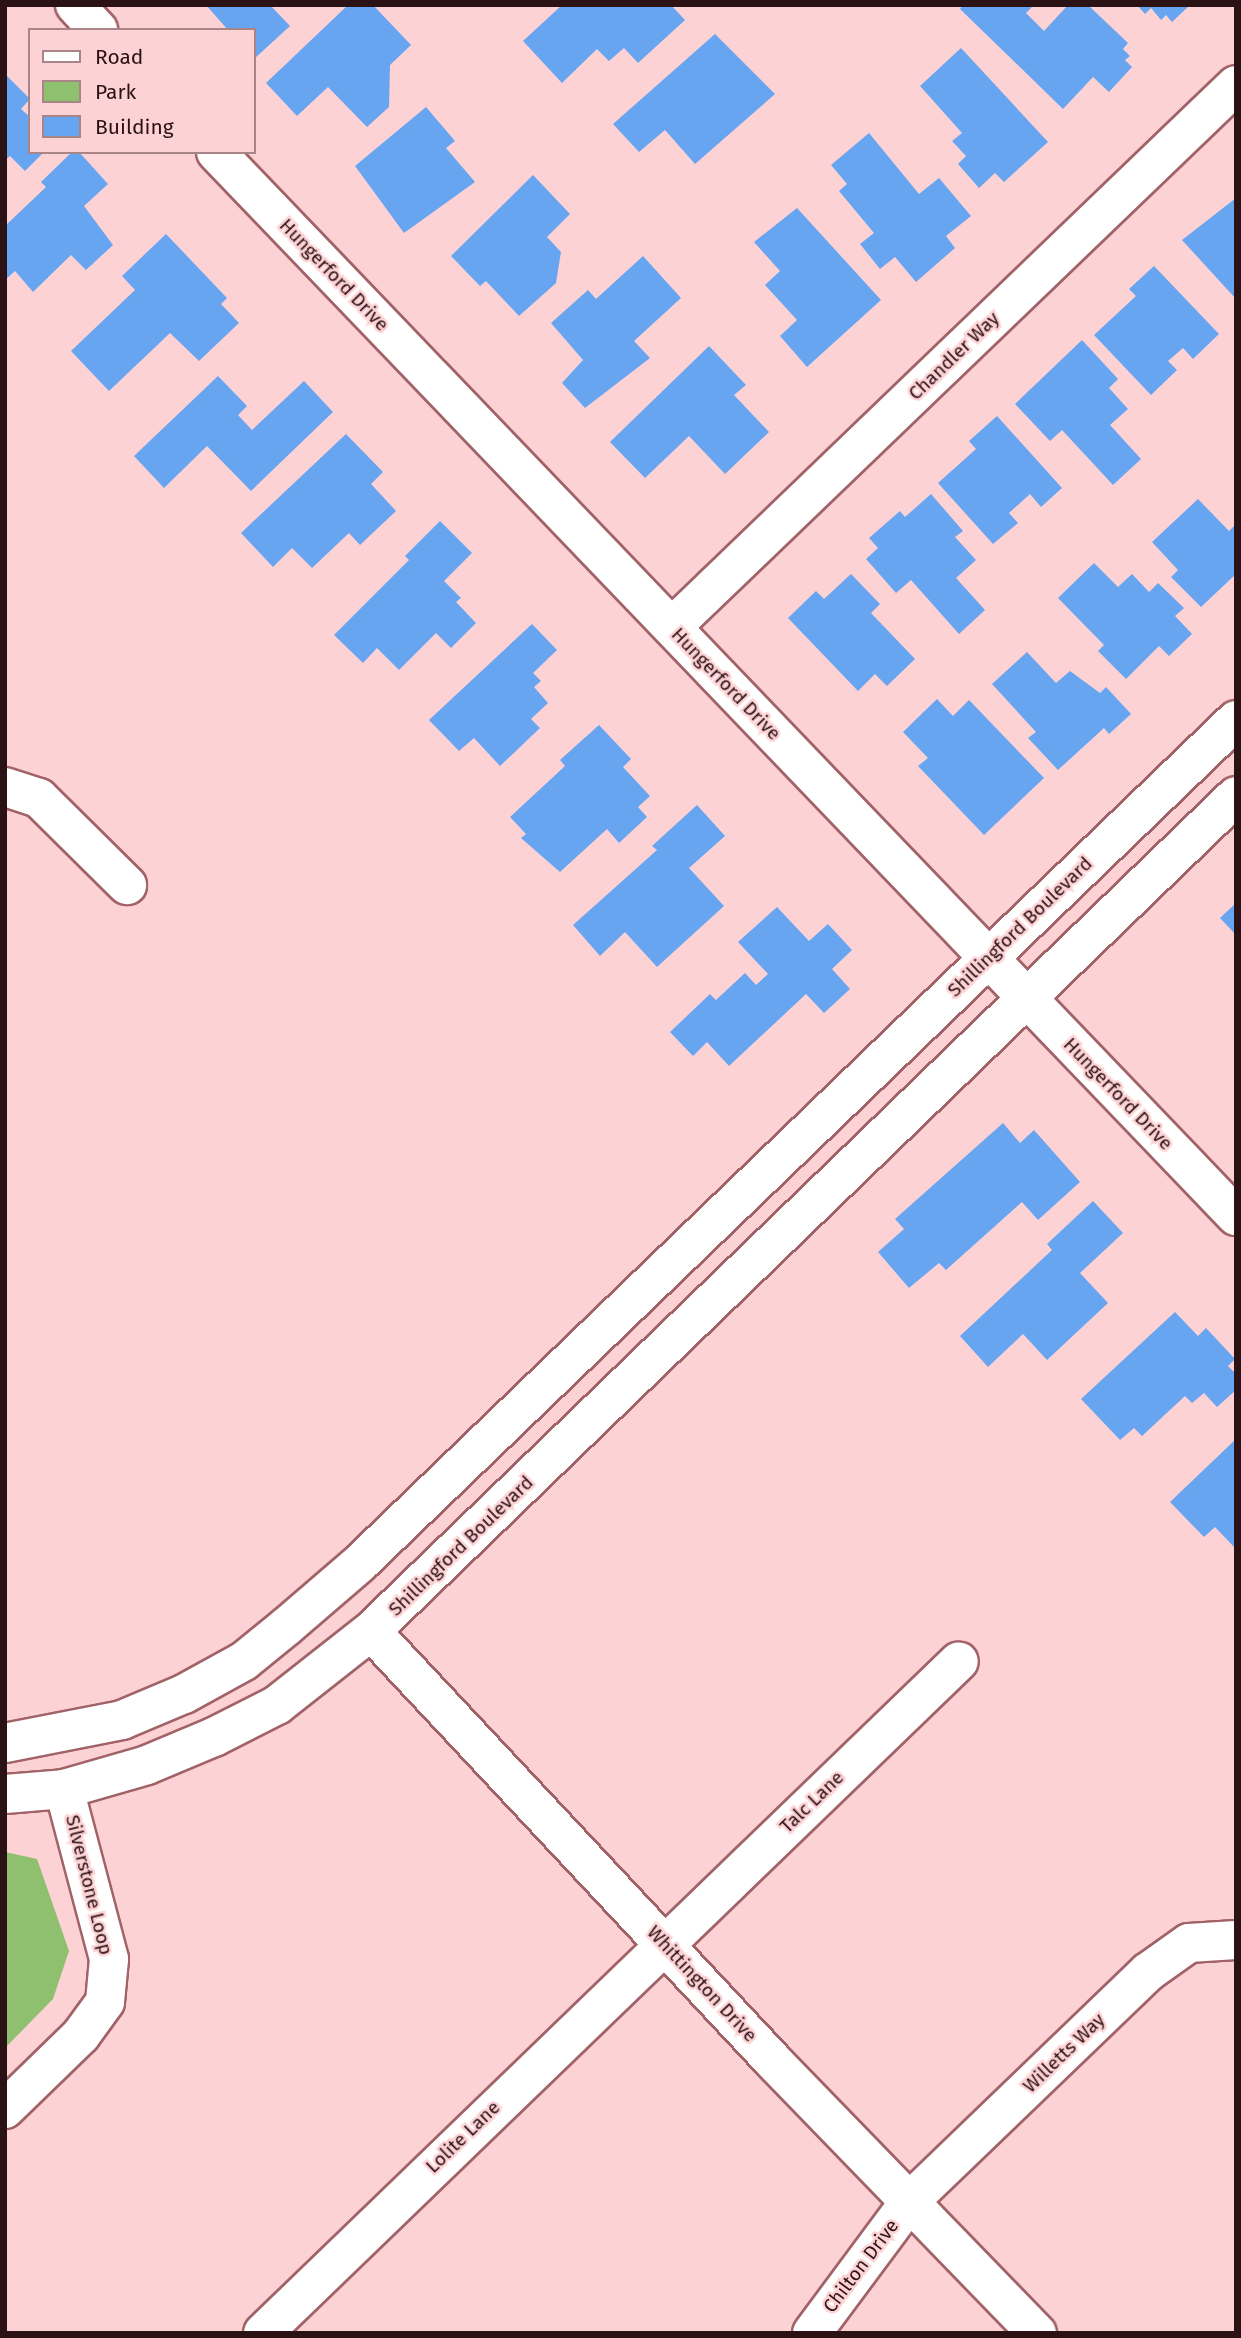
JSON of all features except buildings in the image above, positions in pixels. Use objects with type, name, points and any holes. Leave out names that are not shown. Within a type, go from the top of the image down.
[{"type":"street","points":[[75,5],[96,28]]},
{"type":"street","name":"Chandler Way","points":[[672,627],[1236,85]]},
{"type":"street","name":"Hungerford Drive","points":[[218,154],[1236,1216]]},
{"type":"street","name":"Shillingford Boulevard","points":[[5,1743],[122,1720],[184,1694],[244,1661],[359,1564],[803,1133],[1236,720]]},
{"type":"street","points":[[5,787],[39,798],[127,885]]},
{"type":"street","name":"Shillingford Boulevard","points":[[5,1794],[64,1789],[146,1765],[278,1705],[371,1631],[842,1173],[1236,796]]},
{"type":"street","points":[[803,1133],[842,1173]]},
{"type":"street","name":"Whittington Drive","points":[[371,1631],[1037,2333]]},
{"type":"street","name":"Talc Lane","points":[[664,1942],[960,1661]]},
{"type":"street","name":"Silverstone Loop","points":[[5,2109],[81,2035],[105,2002],[109,1959],[64,1789]]},
{"type":"street","name":"Willetts Way","points":[[911,2201],[1148,1972],[1189,1943],[1236,1940]]},
{"type":"street","name":"Lolite Lane","points":[[262,2333],[664,1942]]},
{"type":"street","name":"Chilton Drive","points":[[812,2333],[911,2201]]},
{"type":"green space","points":[[5,1852],[37,1859],[69,1951],[53,1999],[5,2048]]}]
